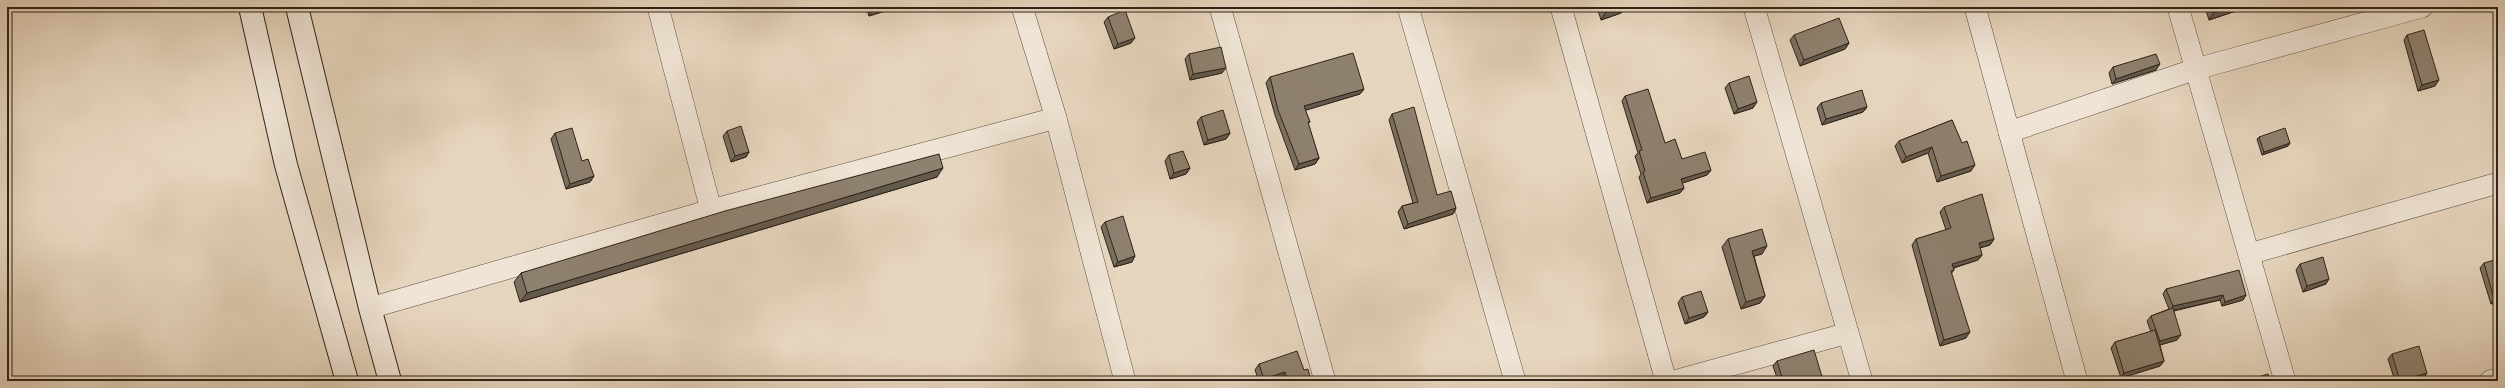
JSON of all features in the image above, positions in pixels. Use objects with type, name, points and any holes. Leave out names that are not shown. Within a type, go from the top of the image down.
[{"type":"main road","points":[[250,7],[286,165],[347,381]]},
{"type":"main road","points":[[297,7],[370,308],[390,381]]},
{"type":"street","points":[[658,7],[711,210]]},
{"type":"street","points":[[1022,7],[1056,118],[1125,381]]},
{"type":"street","points":[[1220,7],[1325,381]]},
{"type":"street","points":[[1408,7],[1515,381]]},
{"type":"street","points":[[1561,7],[1666,381]]},
{"type":"street","points":[[1754,7],[1862,381]]},
{"type":"street","points":[[1975,7],[2077,381]]},
{"type":"street","points":[[2178,7],[2285,381]]},
{"type":"street","points":[[2009,132],[2196,69],[2369,14],[2422,7]]},
{"type":"street","points":[[370,308],[711,210],[1056,118]]},
{"type":"street","points":[[2249,254],[2498,183]]},
{"type":"street","points":[[1674,381],[1848,333]]},
{"type":"street","points":[[2490,381],[2498,379]]},
{"type":"building","points":[[871,7],[883,7],[872,10]]},
{"type":"building","points":[[1604,7],[1623,7],[1606,12]]},
{"type":"building","points":[[2213,7],[2230,7],[2214,12]]},
{"type":"building","points":[[1125,10],[1135,38],[1118,44],[1108,17]]},
{"type":"building","points":[[1839,18],[1849,43],[1804,60],[1794,35]]},
{"type":"building","points":[[2424,30],[2439,80],[2422,85],[2407,35]]},
{"type":"building","points":[[1221,47],[1226,68],[1193,74],[1189,54]]},
{"type":"building","points":[[1353,53],[1364,89],[1304,106],[1310,122],[1308,122],[1319,158],[1299,164],[1278,110],[1270,77]]},
{"type":"building","points":[[2156,54],[2160,64],[2116,79],[2113,67]]},
{"type":"building","points":[[1749,76],[1757,102],[1738,109],[1729,83]]},
{"type":"building","points":[[1648,89],[1665,143],[1675,139],[1682,159],[1705,152],[1711,170],[1681,179],[1684,188],[1651,198],[1643,172],[1645,171],[1639,151],[1642,150],[1625,96]]},
{"type":"building","points":[[1862,90],[1867,107],[1826,119],[1821,103]]},
{"type":"building","points":[[1414,107],[1437,195],[1451,191],[1456,208],[1408,224],[1402,206],[1418,202],[1392,114]]},
{"type":"building","points":[[1223,110],[1230,133],[1208,140],[1201,117]]},
{"type":"building","points":[[1952,120],[1962,143],[1967,141],[1975,165],[1941,176],[1932,147],[1906,157],[1899,141]]},
{"type":"building","points":[[741,126],[749,152],[735,156],[727,131]]},
{"type":"building","points":[[572,128],[582,161],[588,159],[594,176],[570,184],[555,133]]},
{"type":"building","points":[[2285,128],[2290,143],[2264,152],[2259,137]]},
{"type":"building","points":[[1183,151],[1190,168],[1174,173],[1169,155]]},
{"type":"building","points":[[939,154],[943,168],[527,293],[521,273],[725,211]]},
{"type":"building","points":[[1982,194],[1994,239],[1979,243],[1982,255],[1952,264],[1954,270],[1951,271],[1970,332],[1944,340],[1916,239],[1951,228],[1944,207]]},
{"type":"building","points":[[1123,216],[1135,256],[1118,262],[1105,222]]},
{"type":"building","points":[[1762,229],[1767,246],[1752,251],[1765,296],[1746,302],[1728,239]]},
{"type":"building","points":[[2323,257],[2329,279],[2307,286],[2300,264]]},
{"type":"building","points":[[2498,259],[2498,298],[2494,299],[2484,263]]},
{"type":"building","points":[[2239,270],[2246,295],[2225,302],[2223,295],[2173,306],[2166,289]]},
{"type":"building","points":[[1701,291],[1708,312],[1689,318],[1682,297]]},
{"type":"building","points":[[2173,308],[2181,335],[2160,341],[2151,316]]},
{"type":"building","points":[[2155,330],[2164,361],[2124,373],[2115,342]]},
{"type":"building","points":[[2419,346],[2427,373],[2400,381],[2392,354]]},
{"type":"building","points":[[1814,350],[1823,380],[1783,381],[1777,361]]},
{"type":"building","points":[[1297,351],[1304,370],[1308,369],[1311,381],[1288,381],[1285,372],[1264,379],[1259,364]]},
{"type":"building","points":[[2268,374],[2270,381],[2245,381]]}]
